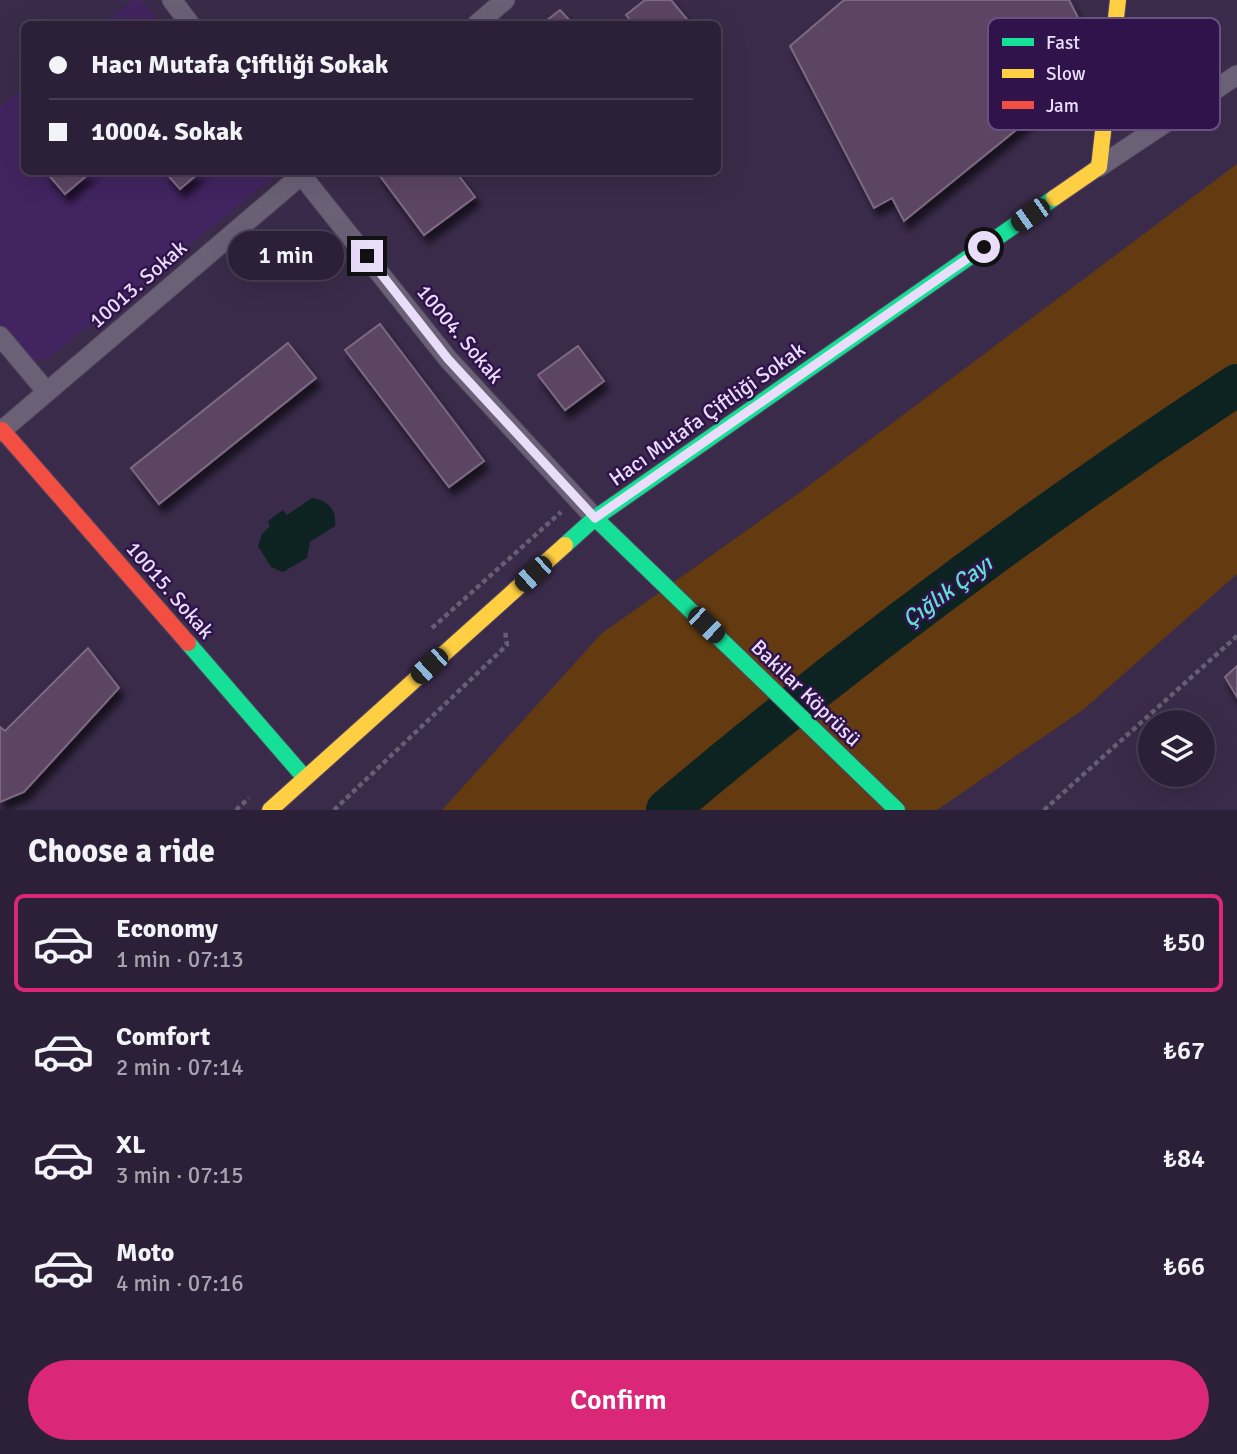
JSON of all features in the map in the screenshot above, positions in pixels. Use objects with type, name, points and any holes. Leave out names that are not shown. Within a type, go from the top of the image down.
[{"type":"street","points":[[172,0],[188,21]]},
{"type":"street","points":[[480,21],[505,0]]},
{"type":"street","points":[[1116,18],[1118,0]]},
{"type":"street","points":[[1220,86],[1237,75]]},
{"type":"street","points":[[1098,167],[1102,130]]},
{"type":"street","points":[[1098,167],[1154,130]]},
{"type":"street","name":"Hacı Mutafa Çiftliği Sokak","points":[[271,810],[595,518],[1098,167]]},
{"type":"street","name":"10013. Sokak","points":[[1,431],[300,175]]},
{"type":"street","name":"10004. Sokak","points":[[304,175],[448,359],[595,518]]},
{"type":"street","points":[[0,336],[47,392]]},
{"type":"street","name":"10015. Sokak","points":[[1,431],[305,778]]},
{"type":"street","name":"Bakilar Köprüsü","points":[[595,518],[897,810]]},
{"type":"path","points":[[334,810],[507,645],[505,627]]},
{"type":"path","points":[[1044,810],[1237,636]]},
{"type":"shaded area","points":[[133,0],[141,0],[159,21],[106,21]]},
{"type":"shaded area","points":[[21,90],[21,175],[276,175],[48,358],[23,361],[0,332],[0,107]]},
{"type":"shaded area","points":[[1237,164],[1237,574],[1084,709],[937,810],[442,810],[601,634],[799,493]]},
{"type":"shaded area","points":[[312,498],[330,506],[335,526],[310,542],[307,558],[283,572],[271,567],[258,546],[262,534],[270,526],[268,521],[283,510],[287,515]]},
{"type":"building","points":[[645,0],[671,0],[688,21],[631,21],[626,15]]},
{"type":"building","points":[[844,0],[1069,0],[1078,18],[988,18],[988,130],[1016,130],[904,221],[892,198],[874,208],[790,46]]},
{"type":"building","points":[[560,10],[570,21],[546,21]]},
{"type":"building","points":[[49,175],[87,175],[65,194]]},
{"type":"building","points":[[168,175],[196,175],[180,189]]},
{"type":"building","points":[[379,175],[458,175],[475,197],[424,235]]},
{"type":"building","points":[[380,324],[484,461],[449,487],[345,350]]},
{"type":"building","points":[[288,343],[316,378],[159,504],[131,468]]},
{"type":"building","points":[[578,346],[604,381],[565,410],[538,375]]},
{"type":"building","points":[[88,648],[119,688],[24,792],[0,802],[0,727],[5,731]]},
{"type":"building","points":[[1237,666],[1237,697],[1225,677]]},
{"type":"waterway","name":"Çığlık Çayı","points":[[667,810],[805,697],[1017,536],[1237,385]]},
{"type":"traffic: fast","points":[[565,545],[595,518],[1054,198]]},
{"type":"traffic: fast","points":[[595,518],[897,810]]},
{"type":"traffic: fast","points":[[188,643],[305,778]]},
{"type":"traffic: slow","points":[[1116,18],[1118,0]]},
{"type":"traffic: slow","points":[[1054,198],[1099,167],[1103,130]]},
{"type":"traffic: slow","points":[[270,810],[565,545]]},
{"type":"traffic: jam","points":[[2,430],[188,643]]},
{"type":"route","points":[[367,256],[448,359],[575,500],[595,518],[984,247]]}]
